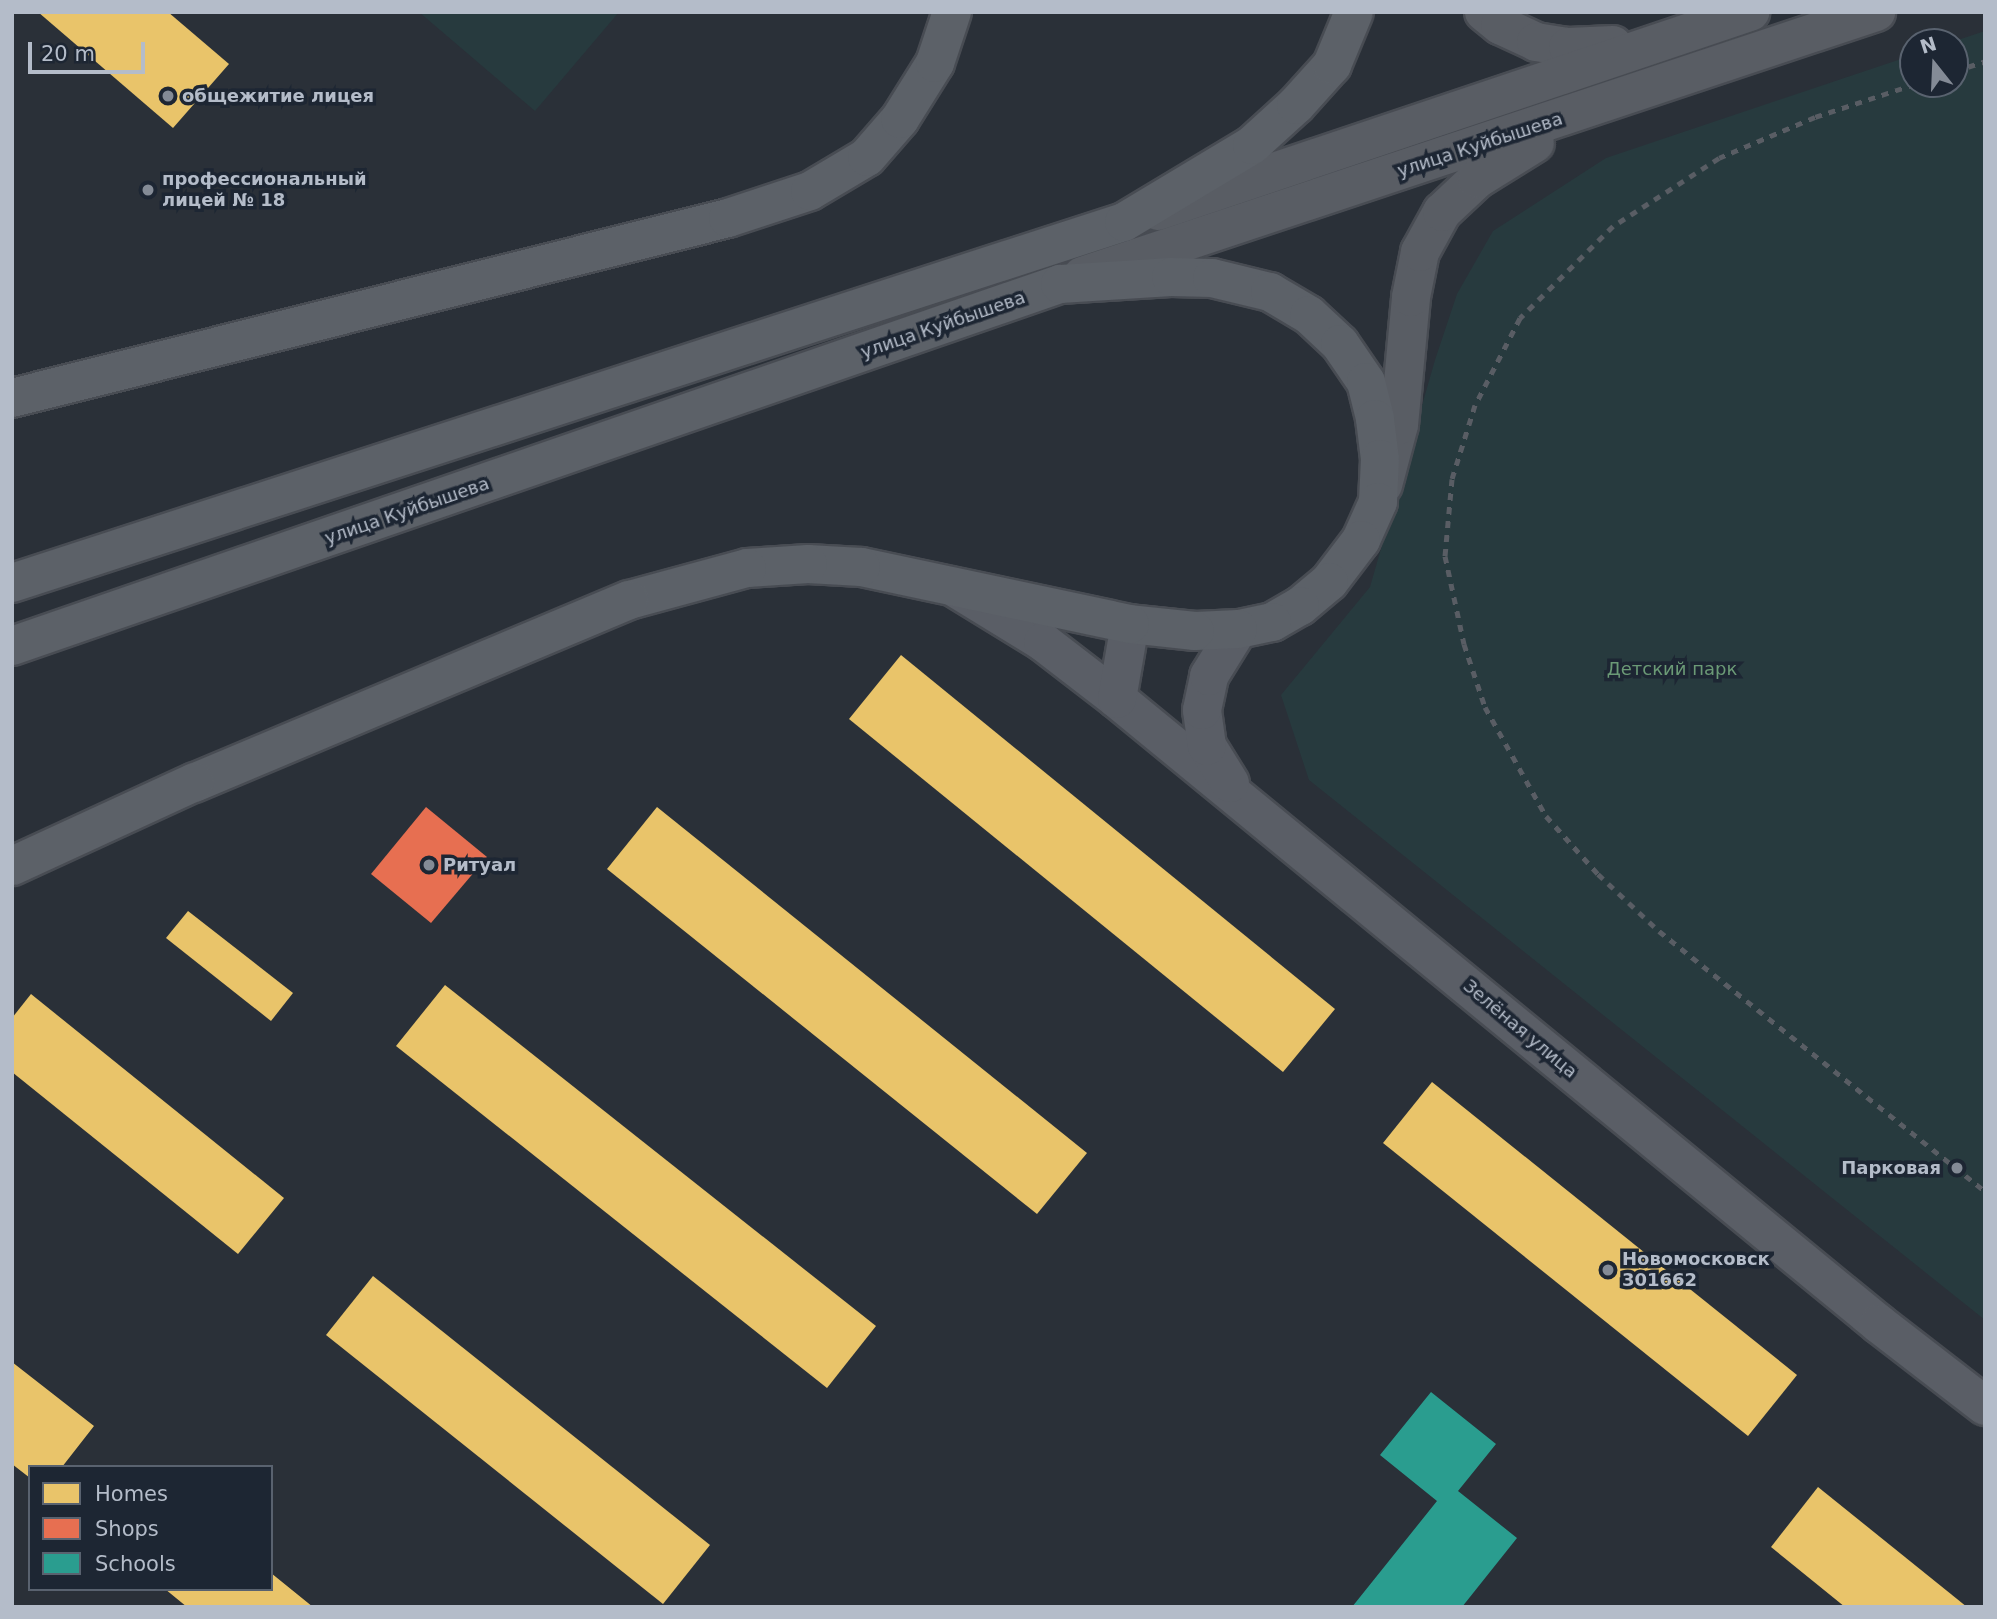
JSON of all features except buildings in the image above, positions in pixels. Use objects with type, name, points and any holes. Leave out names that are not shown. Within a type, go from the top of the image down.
[{"type":"main road","points":[[12,398],[727,218],[810,191],[867,157],[900,119],[935,63],[952,12]]},
{"type":"main road","points":[[1125,222],[1252,145],[1296,105],[1332,65],[1354,12]]},
{"type":"main road","points":[[1485,12],[1500,25],[1536,42],[1567,47],[1664,39]]},
{"type":"main road","points":[[12,583],[1125,222],[1750,12]]},
{"type":"main road","name":"улица Куйбышева","points":[[12,646],[1060,284],[1607,104],[1876,12]]},
{"type":"main road","points":[[12,866],[221,771],[629,600],[683,583],[747,568],[808,564],[861,567],[1130,624],[1195,631],[1238,629],[1272,622],[1300,606],[1329,582],[1361,540],[1378,502],[1399,425],[1412,297],[1420,252],[1441,212],[1477,179],[1518,152],[1607,104]]},
{"type":"main road","points":[[1060,284],[1171,277],[1212,278],[1270,292],[1309,315],[1340,344],[1366,382],[1375,419],[1380,459],[1378,502]]},
{"type":"street","name":"Зелёная улица","points":[[949,584],[1043,642],[1117,699],[1880,1324],[1985,1406]]},
{"type":"street","points":[[1117,699],[1130,624]]},
{"type":"street","points":[[1238,629],[1209,676],[1202,710],[1207,746],[1238,796]]},
{"type":"green space","points":[[419,12],[619,12],[535,111]]},
{"type":"green space","name":"Детский парк","points":[[1985,31],[1985,1320],[1309,780],[1281,695],[1370,587],[1435,360],[1457,294],[1493,231],[1606,158],[1899,60],[1899,98],[1969,98],[1969,36]]},
{"type":"railway","points":[[1969,66],[1985,61]]},
{"type":"railway","points":[[1899,89],[1815,117],[1719,158],[1613,226],[1520,318],[1475,405],[1452,479],[1445,556],[1464,644],[1485,707],[1546,816],[1598,874],[1659,931],[1985,1191]]},
{"type":"place","name":"общежитие лицея","points":[[168,96]]},
{"type":"place","name":"профессиональный лицей № 18","points":[[148,190]]},
{"type":"place","name":"Ритуал","points":[[429,865]]},
{"type":"place","name":"Парковая","points":[[1957,1168]]},
{"type":"place","name":"Новомосковск 301662","points":[[1608,1270]]}]
